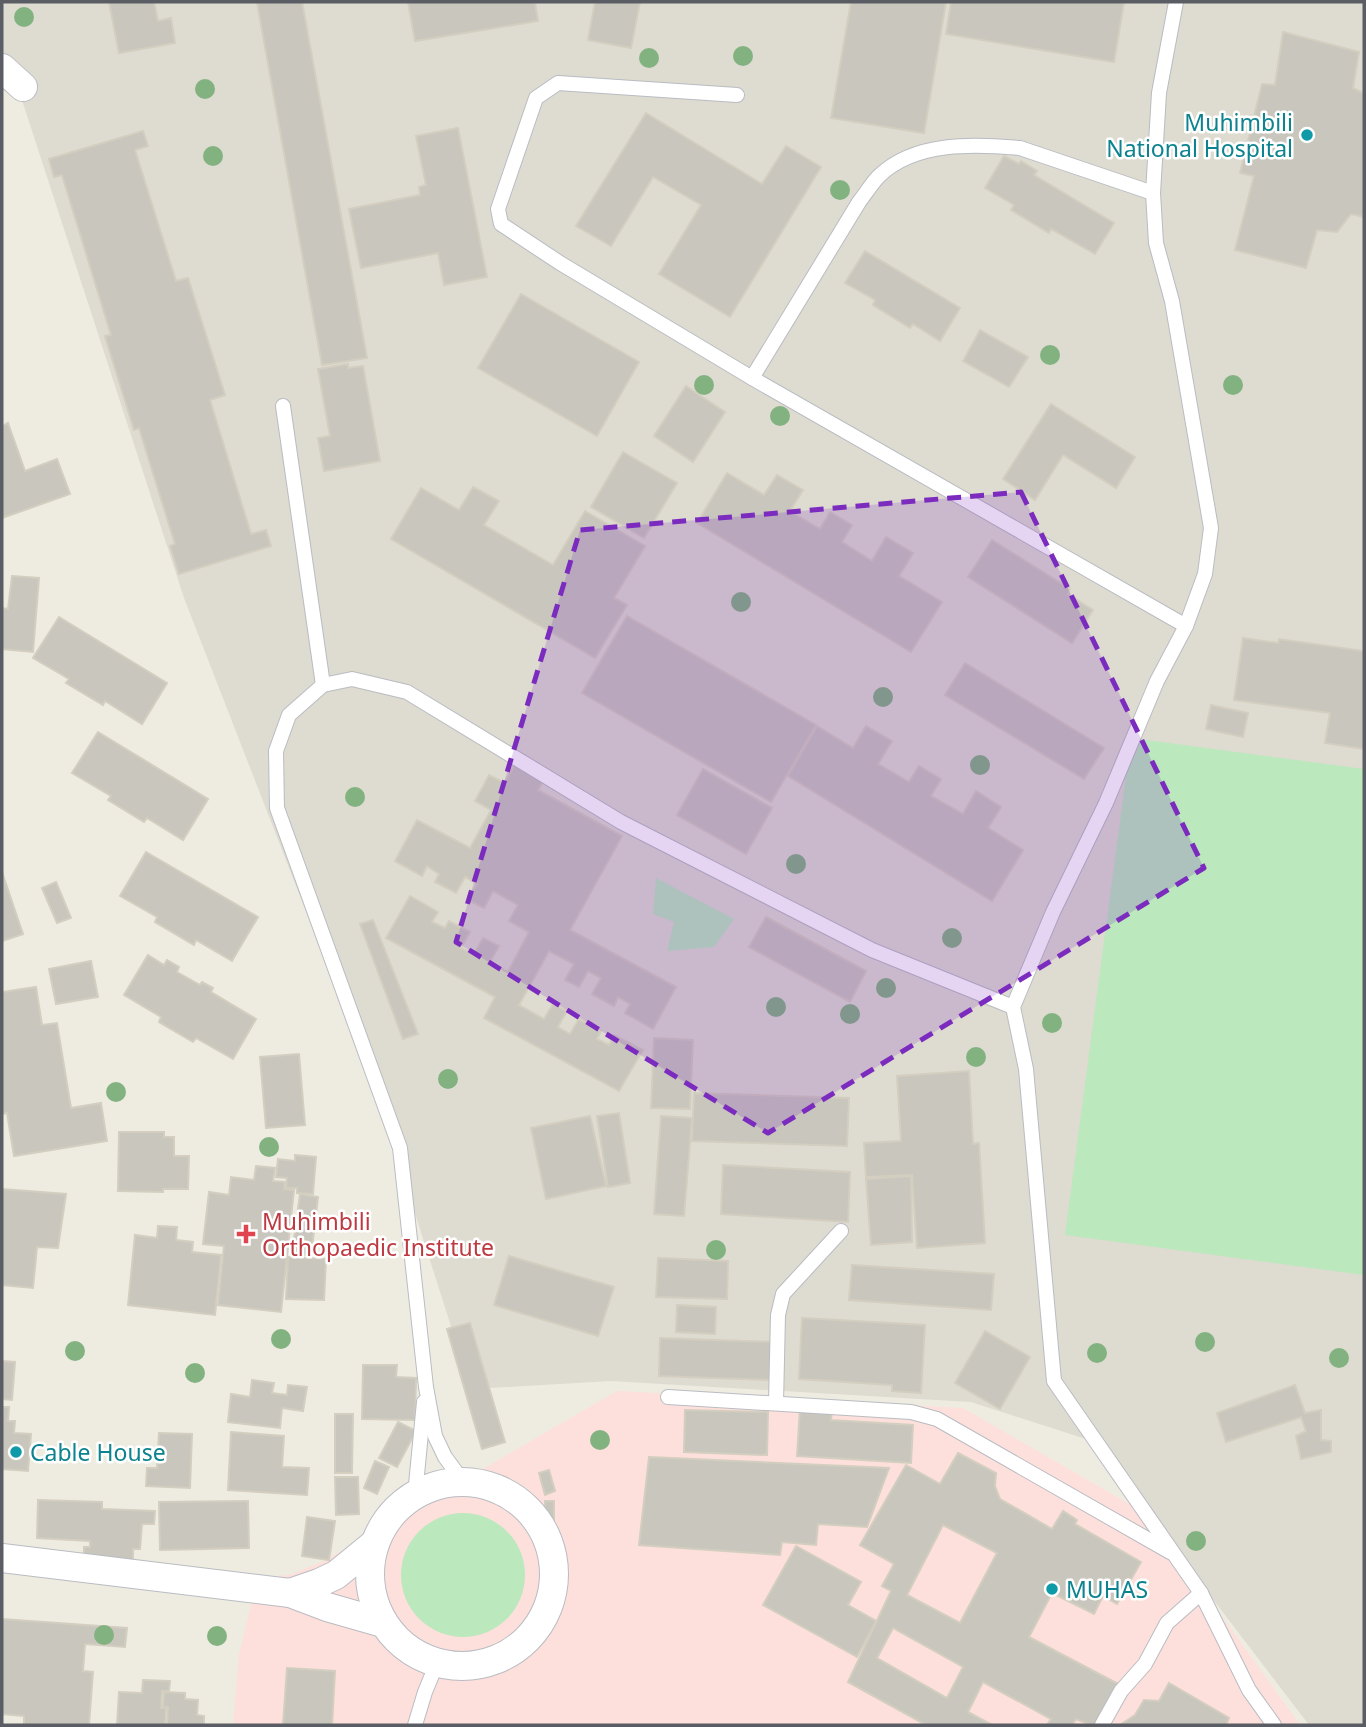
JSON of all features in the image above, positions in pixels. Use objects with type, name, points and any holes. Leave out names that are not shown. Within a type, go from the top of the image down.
[{"type":"street","points":[[2,68],[23,87]]},
{"type":"street","points":[[455,1482],[476,1483],[496,1489],[520,1503],[539,1524],[551,1549],[555,1577],[550,1604],[537,1629],[517,1648],[492,1662],[465,1667],[437,1663],[407,1648],[393,1637],[383,1623],[372,1598],[369,1571],[374,1544],[384,1525],[398,1508],[415,1494],[434,1486],[455,1482]]},
{"type":"street","points":[[290,1593],[336,1575],[374,1544]]},
{"type":"street","points":[[2,1558],[290,1593],[383,1623]]},
{"type":"lane","points":[[1175,2],[1159,93],[1153,193],[1156,243],[1172,301],[1211,528],[1205,574],[1186,626],[1157,681],[1106,803],[1053,912],[1013,1007],[1026,1069],[1035,1190],[1055,1381],[1201,1593],[1249,1690],[1274,1725]]},
{"type":"lane","points":[[737,95],[558,83],[536,98],[498,209],[501,224],[560,263],[752,378],[1186,626]]},
{"type":"lane","points":[[752,378],[859,202],[879,175],[905,158],[937,148],[1020,148],[1153,193]]},
{"type":"lane","points":[[283,406],[323,685]]},
{"type":"lane","points":[[496,1489],[459,1476],[445,1457],[435,1436],[426,1387],[400,1149],[278,808],[276,751],[289,715],[323,685],[352,679],[407,692],[621,822],[872,950],[1013,1007]]},
{"type":"lane","points":[[776,1403],[778,1315],[783,1294],[841,1231]]},
{"type":"lane","points":[[415,1494],[426,1387]]},
{"type":"lane","points":[[668,1397],[911,1412],[937,1419],[1174,1554]]},
{"type":"lane","points":[[1102,1725],[1121,1691],[1144,1664],[1167,1623],[1201,1593]]},
{"type":"lane","points":[[415,1725],[437,1663]]},
{"type":"highlighted area","points":[[1021,492],[1204,868],[768,1133],[456,942],[580,530]]},
{"type":"shaded area","points":[[2,2],[1364,2],[1364,1725],[1309,1725],[1092,1441],[971,1402],[611,1381],[471,1389],[377,1094],[184,598],[21,97],[2,79]]},
{"type":"shaded area","points":[[617,1391],[963,1408],[1150,1516],[1300,1725],[233,1725],[239,1654],[257,1580],[292,1574],[326,1560]]},
{"type":"green space","points":[[1131,738],[1364,769],[1364,1275],[1065,1235]]},
{"type":"green space","points":[[656,878],[734,919],[714,947],[667,951],[674,922],[653,914]]},
{"type":"green space","points":[[463,1513],[487,1518],[507,1531],[520,1551],[525,1575],[520,1599],[507,1619],[487,1632],[463,1637],[439,1632],[419,1619],[406,1599],[401,1575],[406,1551],[419,1531],[439,1518]]},
{"type":"building","points":[[109,2],[154,2],[158,21],[171,18],[175,43],[119,53]]},
{"type":"building","points":[[257,2],[302,2],[367,358],[322,365]]},
{"type":"building","points":[[408,2],[535,2],[538,21],[415,41]]},
{"type":"building","points":[[595,2],[640,2],[631,48],[588,40]]},
{"type":"building","points":[[851,2],[946,2],[924,133],[831,118]]},
{"type":"building","points":[[951,2],[1124,2],[1114,62],[946,34]]},
{"type":"building","name":"Muhimbili National Hospital","points":[[1283,32],[1359,52],[1353,88],[1363,93],[1364,97],[1364,217],[1351,214],[1337,232],[1317,230],[1306,268],[1235,250],[1254,176],[1240,173],[1262,84],[1275,85]]},
{"type":"building","points":[[646,113],[762,184],[786,146],[821,167],[730,317],[659,274],[701,205],[653,177],[611,246],[576,226]]},
{"type":"building","points":[[458,128],[487,277],[444,285],[438,253],[361,268],[349,209],[420,195],[419,187],[426,185],[416,136]]},
{"type":"building","points":[[143,131],[148,146],[135,150],[176,281],[188,278],[225,395],[210,400],[251,534],[266,530],[271,546],[179,574],[170,546],[175,544],[139,428],[134,430],[105,336],[111,335],[62,175],[54,177],[49,159]]},
{"type":"building","points":[[1004,156],[1019,164],[1021,161],[1037,171],[1034,175],[1114,223],[1095,254],[1051,229],[1049,233],[1011,210],[1014,205],[985,188]]},
{"type":"building","points":[[865,251],[960,308],[940,341],[913,324],[910,328],[873,305],[875,300],[845,283]]},
{"type":"building","points":[[521,294],[639,362],[597,436],[478,368]]},
{"type":"building","points":[[980,330],[1028,357],[1009,387],[963,361]]},
{"type":"building","points":[[348,364],[348,368],[363,366],[380,461],[324,471],[318,438],[330,436],[318,369]]},
{"type":"building","points":[[686,386],[725,412],[693,462],[654,436]]},
{"type":"building","points":[[1051,404],[1135,457],[1116,488],[1063,455],[1035,500],[1003,479]]},
{"type":"building","points":[[8,423],[25,471],[57,459],[70,494],[2,518],[2,426]]},
{"type":"building","points":[[623,452],[677,483],[644,538],[591,507]]},
{"type":"building","points":[[727,473],[764,495],[777,475],[803,490],[790,511],[820,529],[830,512],[852,525],[842,542],[872,561],[886,537],[913,553],[899,576],[942,602],[911,652],[697,523]]},
{"type":"building","points":[[473,487],[499,501],[484,525],[553,565],[585,511],[645,546],[614,598],[627,605],[595,658],[391,539],[421,488],[459,510]]},
{"type":"building","points":[[992,540],[1070,589],[1068,594],[1093,610],[1072,643],[968,577]]},
{"type":"building","points":[[12,576],[39,578],[33,652],[2,649],[2,608],[8,609]]},
{"type":"building","points":[[627,616],[816,725],[771,802],[582,693]]},
{"type":"building","points":[[59,617],[167,683],[142,724],[105,701],[103,705],[66,683],[69,679],[33,658]]},
{"type":"building","points":[[1243,638],[1278,643],[1279,639],[1364,651],[1364,749],[1325,743],[1330,713],[1234,700]]},
{"type":"building","points":[[965,663],[1104,748],[1084,779],[945,695]]},
{"type":"building","points":[[1211,705],[1248,713],[1243,737],[1206,729]]},
{"type":"building","points":[[817,726],[853,748],[866,726],[892,741],[878,764],[909,782],[919,766],[941,779],[931,796],[963,814],[976,791],[1001,807],[988,828],[1023,850],[992,901],[788,776]]},
{"type":"building","points":[[98,732],[208,799],[183,840],[147,818],[144,822],[108,800],[111,796],[72,773]]},
{"type":"building","points":[[515,764],[544,780],[538,790],[622,836],[570,930],[676,987],[653,1029],[625,1013],[630,1004],[618,997],[614,1006],[592,994],[601,978],[588,971],[579,987],[565,980],[574,964],[549,951],[519,1005],[544,1019],[553,1004],[567,1011],[558,1027],[570,1034],[579,1019],[601,1031],[597,1039],[609,1045],[614,1035],[643,1050],[619,1091],[484,1018],[495,997],[386,938],[410,896],[438,912],[432,922],[445,928],[449,921],[470,932],[461,948],[474,954],[483,938],[499,946],[490,962],[508,972],[529,932],[509,921],[518,905],[493,891],[484,908],[468,900],[477,884],[465,877],[456,893],[435,882],[439,874],[427,866],[422,876],[395,861],[417,820],[470,848],[491,810],[475,801],[489,775],[505,783]]},
{"type":"building","points":[[703,769],[772,808],[746,854],[677,815]]},
{"type":"building","points":[[146,852],[258,917],[232,961],[196,940],[194,945],[155,922],[157,917],[120,896]]},
{"type":"building","points":[[2,872],[23,934],[2,941]]},
{"type":"building","points":[[56,882],[71,918],[57,923],[42,888]]},
{"type":"building","points":[[766,917],[866,971],[850,1002],[749,947]]},
{"type":"building","points":[[373,920],[418,1034],[403,1039],[360,924]]},
{"type":"building","points":[[148,955],[164,965],[167,960],[179,967],[177,972],[200,985],[202,982],[213,988],[211,992],[256,1019],[233,1059],[196,1038],[193,1042],[159,1022],[161,1017],[124,995]]},
{"type":"building","points":[[91,961],[98,997],[56,1004],[49,969]]},
{"type":"building","points":[[36,987],[42,1025],[57,1023],[71,1108],[101,1103],[107,1141],[14,1156],[7,1113],[2,1114],[2,992]]},
{"type":"building","points":[[654,1038],[693,1040],[690,1109],[651,1108]]},
{"type":"building","points":[[299,1054],[305,1125],[266,1128],[260,1057]]},
{"type":"building","points":[[969,1071],[973,1144],[979,1143],[985,1243],[917,1248],[912,1175],[866,1177],[864,1143],[901,1141],[897,1076]]},
{"type":"building","points":[[694,1093],[849,1098],[847,1146],[692,1141]]},
{"type":"building","points":[[619,1113],[630,1183],[608,1187],[597,1116]]},
{"type":"building","points":[[590,1116],[606,1186],[546,1199],[531,1128]]},
{"type":"building","points":[[661,1116],[692,1118],[684,1216],[654,1214]]},
{"type":"building","points":[[119,1132],[164,1132],[164,1137],[174,1137],[174,1156],[189,1156],[188,1189],[163,1189],[163,1192],[118,1191]]},
{"type":"building","points":[[295,1155],[316,1157],[313,1194],[297,1193],[297,1188],[286,1188],[287,1178],[276,1177],[278,1159],[295,1161]]},
{"type":"building","points":[[723,1165],[850,1172],[848,1222],[721,1214]]},
{"type":"building","name":"Muhimbili Orthopaedic Institute","points":[[256,1166],[275,1168],[273,1181],[285,1182],[284,1189],[294,1190],[281,1312],[218,1305],[224,1246],[203,1244],[209,1192],[229,1195],[231,1177],[254,1180]]},
{"type":"building","points":[[911,1176],[912,1242],[871,1245],[866,1179]]},
{"type":"building","points":[[2,1189],[66,1194],[58,1248],[37,1247],[33,1288],[2,1285]]},
{"type":"building","points":[[300,1194],[318,1197],[311,1256],[292,1253]]},
{"type":"building","points":[[158,1226],[177,1227],[176,1240],[193,1242],[192,1252],[221,1255],[215,1315],[128,1305],[135,1235],[157,1238]]},
{"type":"building","points":[[509,1256],[614,1287],[598,1336],[494,1305]]},
{"type":"building","points":[[288,1257],[326,1259],[324,1300],[286,1299]]},
{"type":"building","points":[[658,1258],[728,1261],[727,1299],[656,1297]]},
{"type":"building","points":[[852,1265],[994,1274],[991,1310],[849,1300]]},
{"type":"building","points":[[677,1305],[716,1307],[715,1334],[676,1332]]},
{"type":"building","points":[[802,1318],[925,1325],[921,1393],[892,1391],[892,1385],[799,1379]]},
{"type":"building","points":[[470,1323],[505,1442],[482,1449],[447,1329]]},
{"type":"building","points":[[985,1331],[1030,1357],[1000,1409],[955,1383]]},
{"type":"building","points":[[660,1338],[773,1342],[772,1380],[659,1376]]},
{"type":"building","points":[[2,1361],[15,1362],[12,1400],[2,1399]]},
{"type":"building","points":[[363,1365],[397,1365],[396,1377],[416,1378],[415,1420],[362,1419]]},
{"type":"building","points":[[252,1380],[274,1383],[272,1393],[287,1395],[288,1385],[307,1387],[303,1411],[282,1408],[280,1428],[228,1422],[231,1394],[250,1397]]},
{"type":"building","points":[[1295,1385],[1305,1413],[1321,1410],[1321,1440],[1331,1441],[1331,1452],[1301,1459],[1296,1436],[1306,1431],[1301,1417],[1226,1442],[1217,1413]]},
{"type":"building","name":"Cable House","points":[[2,1407],[9,1407],[8,1421],[15,1421],[14,1433],[31,1434],[28,1471],[2,1469]]},
{"type":"building","points":[[800,1408],[832,1410],[831,1420],[913,1425],[911,1463],[797,1456]]},
{"type":"building","points":[[685,1410],[768,1412],[767,1455],[684,1452]]},
{"type":"building","points":[[335,1414],[353,1414],[352,1473],[335,1473]]},
{"type":"building","points":[[398,1422],[416,1431],[397,1467],[379,1458]]},
{"type":"building","points":[[231,1432],[284,1436],[282,1467],[309,1468],[307,1495],[228,1490]]},
{"type":"building","points":[[159,1433],[192,1434],[190,1488],[146,1486],[147,1468],[157,1468]]},
{"type":"building","name":"MUHAS","points":[[958,1453],[996,1473],[995,1486],[1000,1499],[1052,1529],[1063,1511],[1077,1520],[1075,1524],[1141,1562],[1117,1604],[1103,1596],[1094,1614],[1052,1593],[1029,1637],[1122,1686],[1100,1725],[1091,1725],[1076,1719],[1072,1725],[1047,1725],[1051,1719],[983,1682],[968,1712],[992,1725],[926,1725],[848,1682],[891,1591],[882,1586],[894,1564],[860,1545],[906,1465],[940,1484]],"holes":[[[943,1525],[997,1553],[960,1623],[907,1595]],[[893,1628],[963,1667],[947,1698],[877,1658]]]},
{"type":"building","points":[[649,1457],[889,1468],[867,1527],[818,1524],[816,1545],[782,1542],[780,1555],[639,1545]]},
{"type":"building","points":[[375,1461],[389,1467],[377,1494],[364,1488]]},
{"type":"building","points":[[549,1470],[555,1491],[545,1495],[539,1473]]},
{"type":"building","points":[[335,1477],[358,1477],[359,1514],[336,1515]]},
{"type":"building","points":[[38,1500],[102,1502],[102,1509],[155,1511],[154,1524],[142,1524],[140,1549],[133,1549],[133,1560],[84,1558],[84,1547],[90,1547],[90,1541],[37,1538]]},
{"type":"building","points":[[248,1501],[249,1548],[160,1550],[159,1502]]},
{"type":"building","points":[[545,1501],[554,1501],[554,1521],[545,1521]]},
{"type":"building","points":[[307,1517],[335,1521],[329,1560],[302,1556]]},
{"type":"building","points":[[796,1546],[861,1582],[848,1605],[876,1621],[857,1657],[763,1605]]},
{"type":"building","points":[[2,1619],[127,1628],[125,1647],[85,1644],[83,1671],[93,1672],[89,1725],[24,1725],[24,1716],[2,1714]]},
{"type":"building","points":[[287,1668],[335,1671],[332,1725],[283,1725]]},
{"type":"building","points":[[143,1680],[170,1681],[169,1691],[162,1691],[161,1708],[166,1708],[165,1725],[117,1725],[119,1692],[142,1693]]},
{"type":"building","points":[[1169,1683],[1229,1718],[1226,1725],[1120,1725],[1135,1715],[1144,1700],[1159,1701]]},
{"type":"building","points":[[164,1692],[185,1693],[185,1699],[198,1700],[197,1715],[204,1716],[204,1725],[167,1725],[168,1707],[163,1707]]},
{"type":"place","name":"Muhimbili National Hospital","points":[[1307,135]]},
{"type":"place","name":"Muhimbili Orthopaedic Institute","points":[[246,1234]]},
{"type":"place","name":"Cable House","points":[[16,1452]]},
{"type":"place","name":"MUHAS","points":[[1052,1589]]}]
